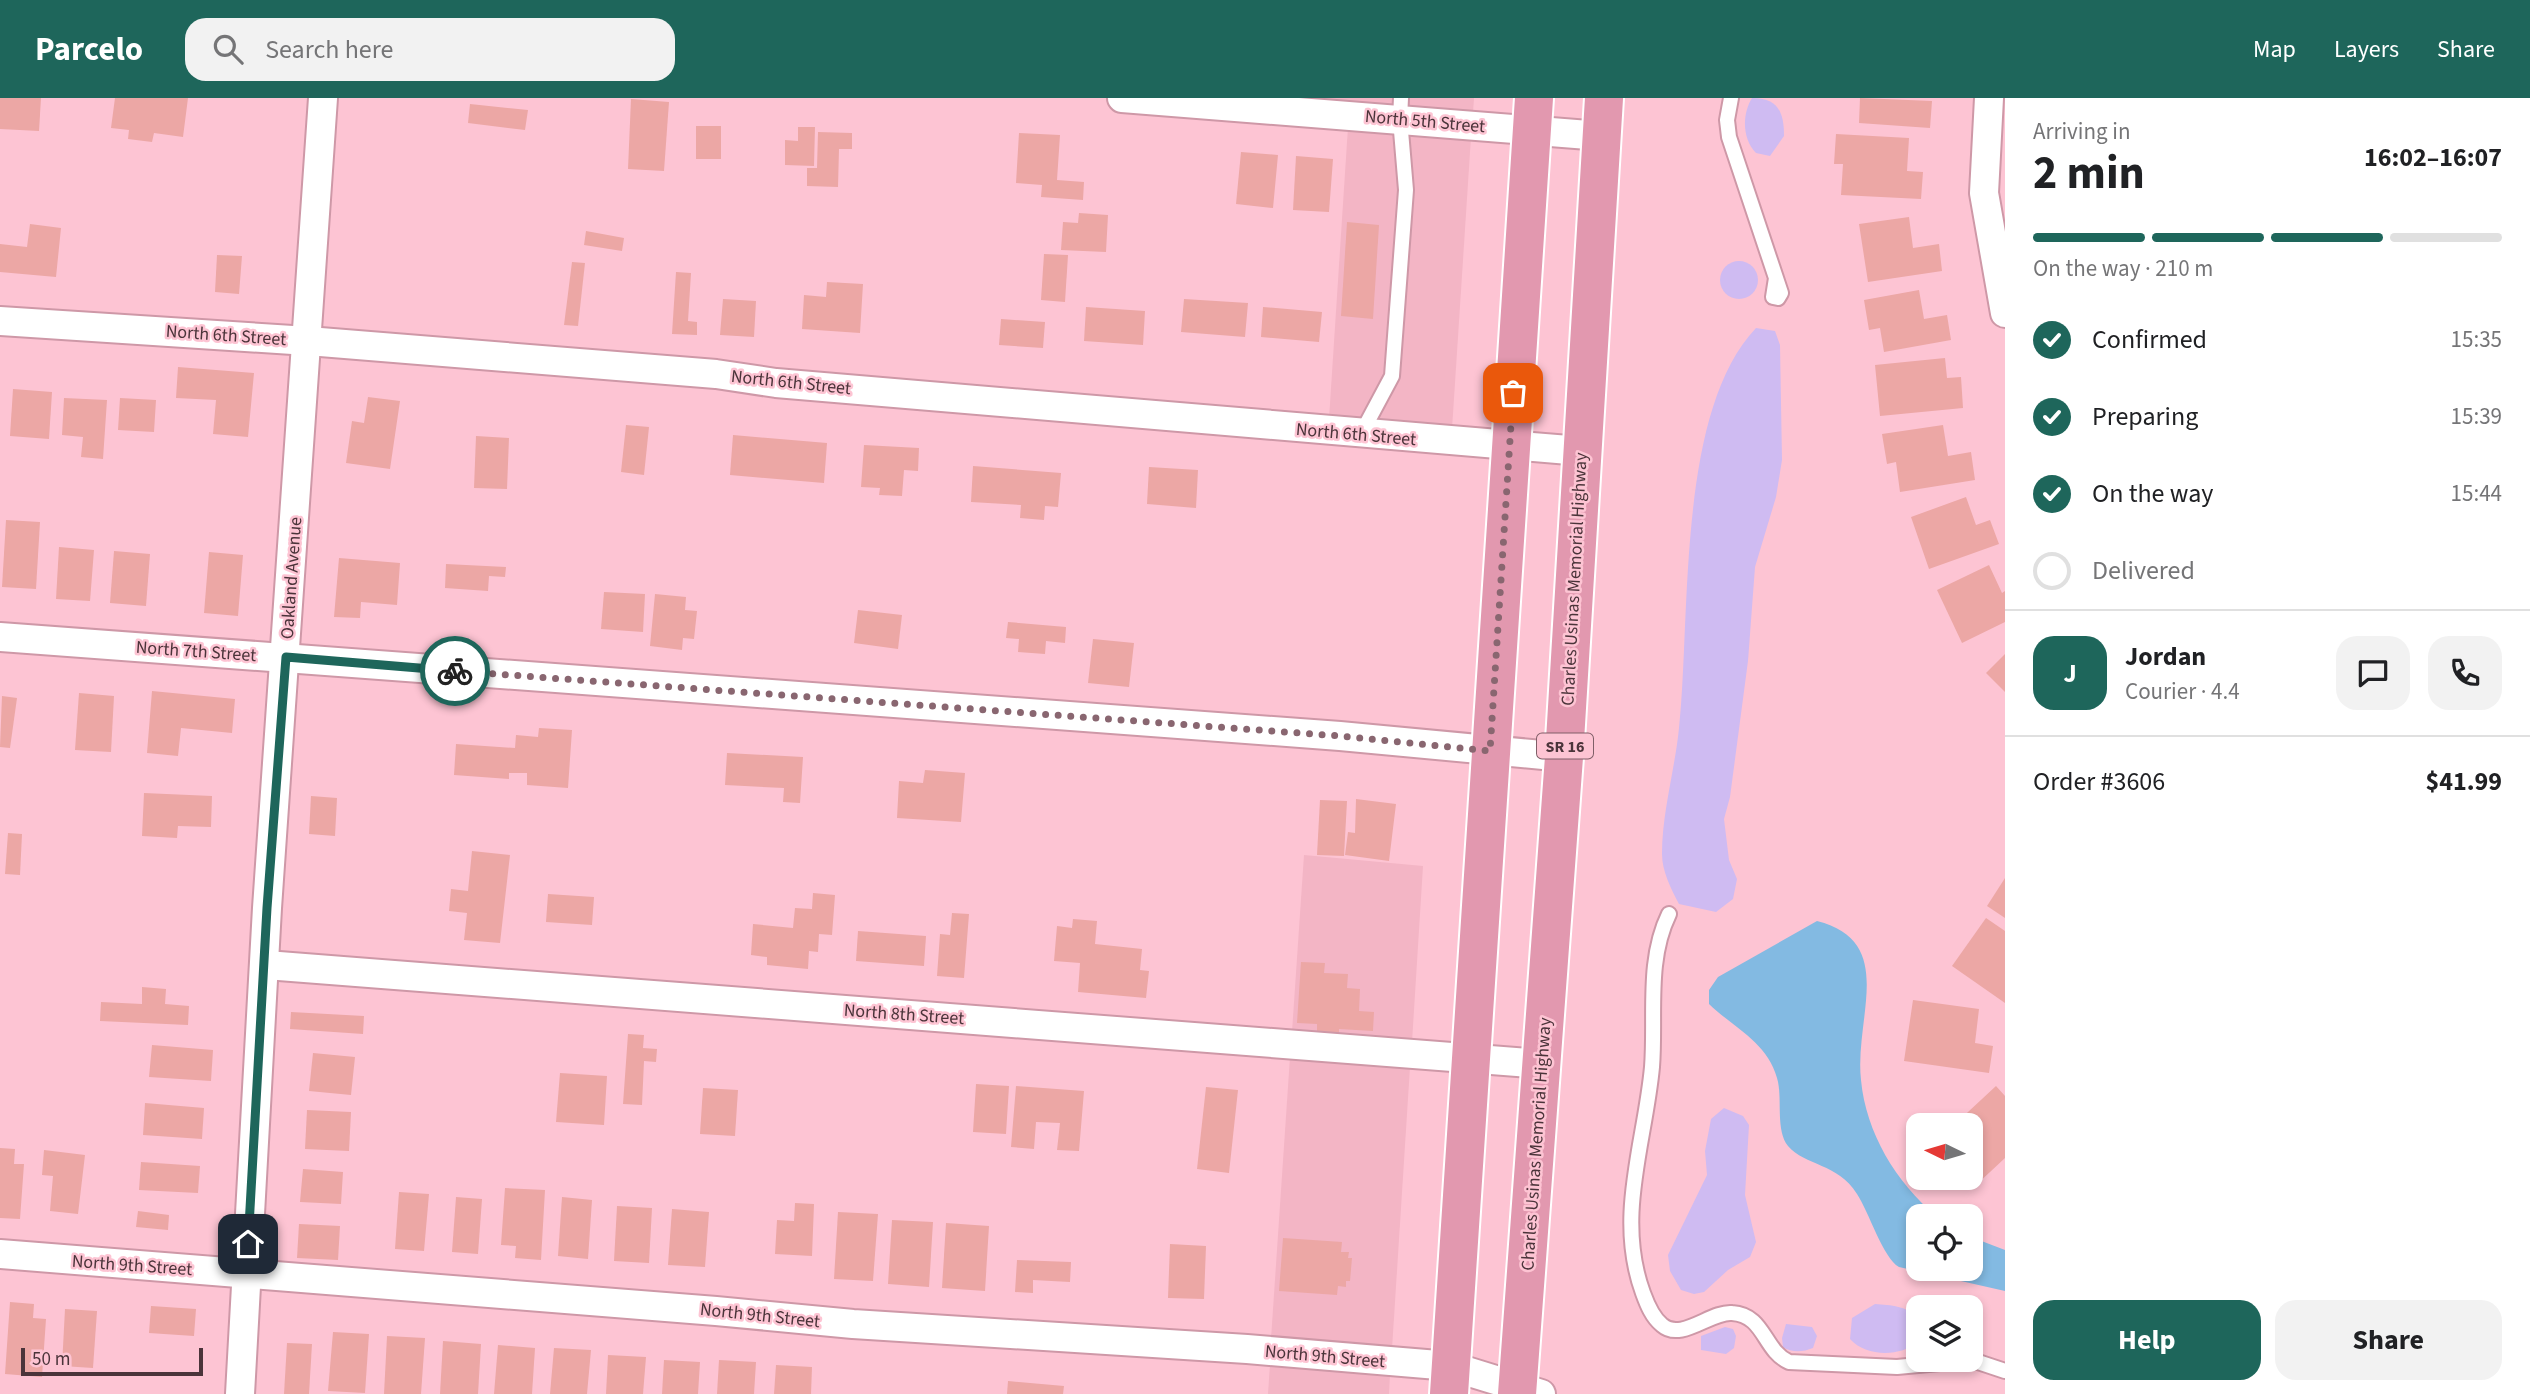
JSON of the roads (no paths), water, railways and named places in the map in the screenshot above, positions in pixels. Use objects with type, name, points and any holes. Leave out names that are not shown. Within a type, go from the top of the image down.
[{"type":"highway","name":"Charles Usinas Memorial Highway","points":[[1525,1392],[1542,1064],[1564,757],[1604,98]]},
{"type":"highway","points":[[1449,1380],[1472,1060],[1508,446],[1533,114]]},
{"type":"street","name":"Oakland Avenue","points":[[240,1394],[266,965],[267,908],[323,98]]},
{"type":"street","name":"North 5th Street","points":[[1122,98],[1533,114],[1601,136]]},
{"type":"street","points":[[1989,98],[1983,193],[2005,313]]},
{"type":"street","name":"North 6th Street","points":[[0,321],[308,341],[716,374],[776,383],[1581,452]]},
{"type":"street","name":"North 7th Street","points":[[0,637],[1340,736],[1564,757]]},
{"type":"street","name":"North 8th Street","points":[[266,965],[1542,1064]]},
{"type":"street","name":"North 9th Street","points":[[0,1254],[246,1272],[853,1324],[1247,1349],[1525,1392]]},
{"type":"lane","points":[[1731,98],[1727,120],[1729,136],[1776,278]]},
{"type":"lane","points":[[1361,434],[1392,376],[1406,190],[1400,108]]},
{"type":"lane","points":[[1669,914],[1662,929],[1654,972],[1651,1074],[1631,1201],[1631,1237],[1637,1277],[1656,1318],[1662,1326],[1679,1330],[1718,1315],[1743,1315],[1753,1319],[1778,1357],[1789,1362],[1897,1367],[1961,1361],[1978,1362],[2005,1371]]},
{"type":"water","points":[[1817,921],[1842,931],[1857,946],[1865,964],[1867,985],[1860,1056],[1864,1100],[1869,1119],[1885,1155],[1906,1185],[1906,1190],[1910,1190],[1922,1204],[1906,1204],[1906,1269],[1899,1267],[1887,1254],[1862,1202],[1849,1184],[1841,1176],[1803,1158],[1788,1146],[1780,1122],[1779,1086],[1772,1065],[1749,1036],[1709,1004],[1709,990],[1718,977]]},
{"type":"water","points":[[1983,1242],[2005,1250],[2005,1291],[1961,1281],[1983,1281]]}]
